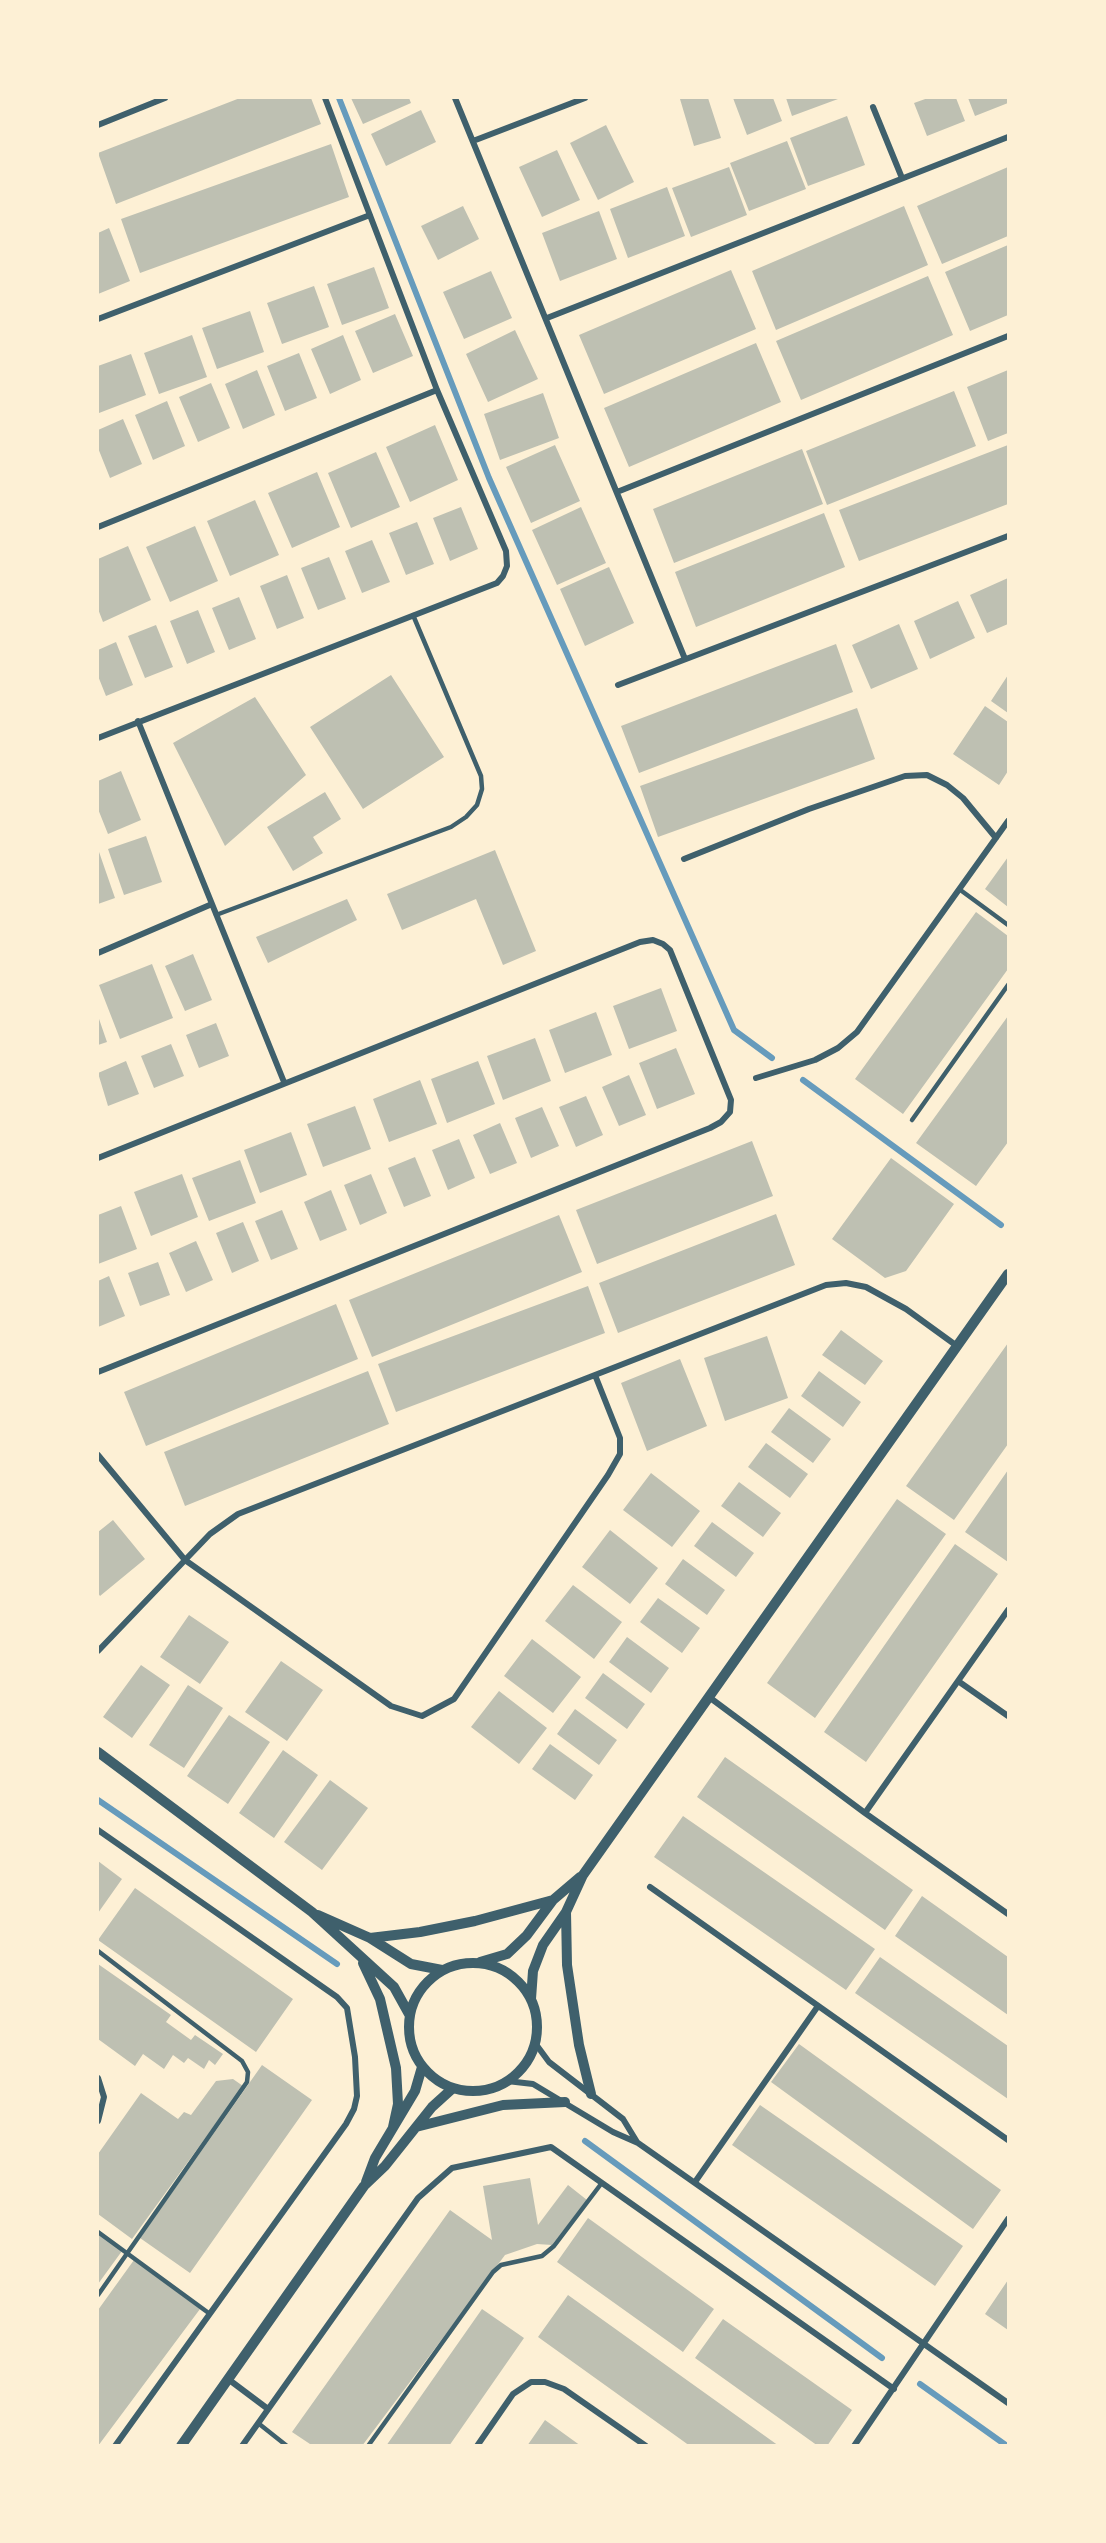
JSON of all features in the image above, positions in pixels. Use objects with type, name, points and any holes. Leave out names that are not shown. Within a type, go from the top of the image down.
[{"type":"street","points":[[98,124],[165,98]]},
{"type":"street","points":[[98,738],[496,583],[503,576],[507,566],[506,551],[438,390],[326,98]]},
{"type":"street","points":[[455,98],[685,659]]},
{"type":"street","points":[[473,141],[585,98]]},
{"type":"street","points":[[873,107],[902,178]]},
{"type":"street","points":[[547,318],[1008,137]]},
{"type":"street","points":[[98,319],[370,215]]},
{"type":"street","points":[[617,492],[1008,336]]},
{"type":"street","points":[[98,527],[438,390]]},
{"type":"street","points":[[618,685],[1008,536]]},
{"type":"street","points":[[138,721],[284,1082]]},
{"type":"street","points":[[684,859],[809,809],[905,776],[927,775],[946,785],[963,798],[996,838]]},
{"type":"street","points":[[756,1078],[815,1060],[838,1048],[857,1032],[1008,821]]},
{"type":"street","points":[[98,952],[212,904]]},
{"type":"street","points":[[98,1158],[284,1082],[640,942],[652,940],[663,944],[670,950],[731,1100],[730,1112],[721,1122],[710,1128],[98,1372]]},
{"type":"street","points":[[531,1999],[533,1971],[543,1945],[566,1912],[583,1875],[1008,1274]]},
{"type":"street","points":[[98,1652],[210,1534],[238,1514],[826,1285],[846,1283],[866,1287],[885,1296],[957,1346]]},
{"type":"street","points":[[98,1455],[185,1560],[391,1706],[422,1716],[454,1699],[608,1475],[620,1454],[620,1438],[595,1375]]},
{"type":"street","points":[[865,1813],[1008,1610]]},
{"type":"street","points":[[958,1681],[1008,1716]]},
{"type":"street","points":[[710,1697],[865,1813],[1008,1914]]},
{"type":"street","points":[[98,1752],[312,1912],[394,1987],[410,2014]]},
{"type":"street","points":[[98,1830],[337,1997],[347,2008],[355,2057],[357,2096],[354,2109],[115,2445]]},
{"type":"street","points":[[479,1962],[497,1967],[514,1976],[531,1999],[536,2013],[535,2043],[521,2069],[507,2081],[490,2089],[471,2091],[453,2088],[436,2080],[422,2067],[413,2051],[409,2032],[410,2014],[416,1996],[428,1981],[442,1970],[460,1963],[479,1962],[507,1954],[527,1935],[552,1900],[583,1875]]},
{"type":"street","points":[[651,1887],[1008,2140]]},
{"type":"street","points":[[370,1938],[420,1932],[475,1921],[552,1900]]},
{"type":"street","points":[[312,1912],[370,1938],[411,1964],[442,1970]]},
{"type":"street","points":[[566,1912],[567,1965],[579,2045],[591,2094]]},
{"type":"street","points":[[360,1958],[380,1999],[396,2068],[398,2104],[393,2127]]},
{"type":"street","points":[[695,2182],[818,2006]]},
{"type":"street","points":[[535,2043],[549,2062],[623,2119],[638,2143]]},
{"type":"street","points":[[364,2186],[375,2158],[415,2091],[422,2067]]},
{"type":"street","points":[[98,2078],[104,2097],[98,2121]]},
{"type":"street","points":[[507,2081],[533,2084],[613,2132],[638,2143],[926,2343],[1008,2403]]},
{"type":"street","points":[[181,2445],[364,2186],[385,2166],[432,2107],[453,2088]]},
{"type":"street","points":[[416,2127],[503,2105],[565,2102]]},
{"type":"street","points":[[242,2445],[418,2198],[452,2168],[551,2147],[894,2389]]},
{"type":"street","points":[[854,2445],[926,2343],[1008,2219]]},
{"type":"street","points":[[228,2379],[268,2409]]},
{"type":"street","points":[[477,2445],[513,2394],[531,2382],[545,2382],[564,2389],[646,2445]]},
{"type":"lane","points":[[216,915],[451,827],[466,817],[477,805],[482,789],[481,776],[413,615]]},
{"type":"lane","points":[[959,889],[1008,925]]},
{"type":"lane","points":[[912,1120],[1008,985]]},
{"type":"lane","points":[[98,1951],[242,2061],[248,2072],[248,2082],[98,2295]]},
{"type":"lane","points":[[368,2445],[493,2272],[501,2265],[542,2256],[554,2246],[601,2184]]},
{"type":"lane","points":[[98,2232],[210,2314]]},
{"type":"lane","points":[[258,2423],[286,2445]]},
{"type":"building","points":[[240,98],[311,98],[321,124],[116,204],[98,153]]},
{"type":"building","points":[[351,98],[409,98],[411,103],[363,124]]},
{"type":"building","points":[[708,98],[721,138],[694,146],[680,99]]},
{"type":"building","points":[[733,98],[773,98],[782,121],[747,135]]},
{"type":"building","points":[[786,98],[837,98],[838,99],[792,116]]},
{"type":"building","points":[[928,98],[956,98],[965,121],[927,136],[914,103]]},
{"type":"building","points":[[968,98],[1008,98],[1008,103],[975,116]]},
{"type":"building","points":[[421,110],[436,142],[386,166],[371,134]]},
{"type":"building","points":[[847,116],[865,165],[808,186],[790,138]]},
{"type":"building","points":[[606,125],[634,182],[598,200],[570,143]]},
{"type":"building","points":[[787,141],[806,189],[749,211],[730,163]]},
{"type":"building","points":[[331,144],[349,197],[140,273],[121,219]]},
{"type":"building","points":[[557,150],[580,200],[542,217],[519,167]]},
{"type":"building","points":[[729,167],[747,215],[691,237],[672,188]]},
{"type":"building","points":[[1008,167],[1008,236],[942,264],[917,206]]},
{"type":"building","points":[[667,187],[685,236],[628,258],[610,209]]},
{"type":"building","points":[[463,206],[479,239],[438,260],[421,226]]},
{"type":"building","points":[[904,206],[928,265],[776,330],[752,271]]},
{"type":"building","points":[[599,211],[617,259],[560,281],[542,233]]},
{"type":"building","points":[[109,228],[130,281],[98,294],[98,233]]},
{"type":"building","points":[[1008,245],[1008,315],[970,331],[945,272]]},
{"type":"building","points":[[374,267],[389,308],[342,325],[327,284]]},
{"type":"building","points":[[731,270],[756,329],[604,394],[579,335]]},
{"type":"building","points":[[491,271],[512,318],[464,339],[443,292]]},
{"type":"building","points":[[928,276],[953,335],[801,400],[776,341]]},
{"type":"building","points":[[314,286],[329,327],[282,344],[267,303]]},
{"type":"building","points":[[250,311],[264,352],[217,369],[202,328]]},
{"type":"building","points":[[395,314],[413,356],[373,373],[355,331]]},
{"type":"building","points":[[515,330],[538,379],[488,402],[466,354]]},
{"type":"building","points":[[192,335],[207,377],[159,394],[144,353]]},
{"type":"building","points":[[343,335],[361,380],[330,394],[311,349]]},
{"type":"building","points":[[756,343],[781,402],[629,467],[604,408]]},
{"type":"building","points":[[299,353],[317,398],[285,411],[267,366]]},
{"type":"building","points":[[131,354],[146,395],[99,413],[98,366]]},
{"type":"building","points":[[257,370],[275,415],[243,429],[225,384]]},
{"type":"building","points":[[1008,370],[1008,433],[988,441],[967,387]]},
{"type":"building","points":[[211,383],[230,428],[198,442],[179,397]]},
{"type":"building","points":[[954,391],[976,446],[827,505],[806,451]]},
{"type":"building","points":[[543,393],[559,438],[500,460],[484,414]]},
{"type":"building","points":[[167,401],[185,446],[153,460],[135,415]]},
{"type":"building","points":[[123,419],[142,464],[110,478],[98,448],[98,430]]},
{"type":"building","points":[[435,425],[458,480],[410,502],[386,447]]},
{"type":"building","points":[[555,445],[580,501],[531,523],[506,467]]},
{"type":"building","points":[[1008,445],[1008,504],[859,561],[839,510]]},
{"type":"building","points":[[802,449],[823,504],[674,563],[653,509]]},
{"type":"building","points":[[376,452],[400,507],[351,528],[328,473]]},
{"type":"building","points":[[317,472],[340,527],[292,548],[268,493]]},
{"type":"building","points":[[255,500],[279,555],[230,576],[207,521]]},
{"type":"building","points":[[461,507],[478,549],[450,561],[433,518]]},
{"type":"building","points":[[581,507],[606,563],[557,585],[532,530]]},
{"type":"building","points":[[824,513],[845,567],[696,627],[675,572]]},
{"type":"building","points":[[417,522],[434,564],[406,575],[389,533]]},
{"type":"building","points":[[195,526],[218,581],[170,602],[146,547]]},
{"type":"building","points":[[372,540],[390,582],[362,593],[345,551]]},
{"type":"building","points":[[128,546],[151,600],[103,622],[98,609],[98,559]]},
{"type":"building","points":[[329,557],[346,599],[318,610],[301,568]]},
{"type":"building","points":[[609,567],[634,623],[585,646],[560,589]]},
{"type":"building","points":[[287,575],[304,618],[277,629],[260,586]]},
{"type":"building","points":[[1008,578],[1008,624],[987,633],[970,595]]},
{"type":"building","points":[[239,597],[256,639],[229,650],[212,608]]},
{"type":"building","points":[[958,601],[975,638],[930,659],[914,621]]},
{"type":"building","points":[[198,610],[215,652],[187,664],[170,621]]},
{"type":"building","points":[[899,624],[918,669],[871,689],[852,645]]},
{"type":"building","points":[[156,625],[173,667],[145,678],[128,636]]},
{"type":"building","points":[[116,642],[133,685],[106,696],[98,676],[98,650]]},
{"type":"building","points":[[836,644],[853,692],[639,773],[621,726]]},
{"type":"building","points":[[391,675],[444,757],[363,809],[310,727]]},
{"type":"building","points":[[1008,675],[1008,713],[991,701]]},
{"type":"building","points":[[255,697],[306,775],[225,846],[173,743]]},
{"type":"building","points":[[985,706],[1008,722],[1008,771],[999,785],[953,754]]},
{"type":"building","points":[[857,708],[875,759],[658,837],[640,786]]},
{"type":"building","points":[[121,771],[141,820],[108,834],[98,809],[98,781]]},
{"type":"building","points":[[325,792],[341,819],[313,837],[323,853],[293,871],[267,827]]},
{"type":"building","points":[[146,836],[162,882],[124,895],[108,849]]},
{"type":"building","points":[[98,849],[115,898],[98,904]]},
{"type":"building","points":[[495,850],[536,951],[503,965],[476,899],[402,930],[387,894]]},
{"type":"building","points":[[1008,857],[1008,907],[985,889]]},
{"type":"building","points":[[347,899],[357,920],[268,963],[256,937]]},
{"type":"building","points":[[976,912],[1008,936],[1008,969],[903,1114],[855,1079]]},
{"type":"building","points":[[193,954],[212,1000],[185,1011],[165,966]]},
{"type":"building","points":[[152,964],[173,1018],[120,1039],[99,985]]},
{"type":"building","points":[[661,988],[677,1031],[629,1049],[613,1006]]},
{"type":"building","points":[[596,1012],[612,1055],[565,1073],[549,1030]]},
{"type":"building","points":[[98,1016],[107,1042],[98,1045]]},
{"type":"building","points":[[1008,1016],[1008,1142],[976,1186],[916,1143]]},
{"type":"building","points":[[216,1023],[229,1056],[199,1068],[186,1035]]},
{"type":"building","points":[[535,1038],[551,1081],[503,1100],[487,1056]]},
{"type":"building","points":[[171,1044],[184,1076],[154,1088],[141,1056]]},
{"type":"building","points":[[676,1048],[695,1094],[657,1109],[639,1063]]},
{"type":"building","points":[[126,1061],[139,1094],[108,1106],[98,1073]]},
{"type":"building","points":[[478,1061],[495,1104],[447,1123],[431,1079]]},
{"type":"building","points":[[629,1075],[646,1115],[619,1126],[602,1087]]},
{"type":"building","points":[[420,1080],[437,1124],[389,1142],[373,1099]]},
{"type":"building","points":[[586,1096],[603,1135],[576,1147],[559,1107]]},
{"type":"building","points":[[355,1106],[371,1149],[323,1167],[307,1124]]},
{"type":"building","points":[[542,1107],[559,1146],[531,1158],[515,1118]]},
{"type":"building","points":[[500,1123],[517,1163],[490,1174],[473,1135]]},
{"type":"building","points":[[291,1132],[307,1175],[260,1193],[244,1150]]},
{"type":"building","points":[[459,1139],[475,1178],[448,1190],[432,1150]]},
{"type":"building","points":[[752,1141],[773,1196],[597,1264],[576,1210]]},
{"type":"building","points":[[415,1157],[431,1196],[404,1207],[388,1168]]},
{"type":"building","points":[[891,1158],[954,1204],[906,1271],[885,1278],[832,1239]]},
{"type":"building","points":[[240,1160],[256,1203],[209,1221],[192,1178]]},
{"type":"building","points":[[182,1174],[198,1217],[151,1236],[134,1192]]},
{"type":"building","points":[[371,1174],[387,1213],[360,1225],[344,1185]]},
{"type":"building","points":[[331,1190],[347,1230],[320,1241],[304,1202]]},
{"type":"building","points":[[121,1206],[137,1249],[98,1264],[98,1215]]},
{"type":"building","points":[[282,1210],[298,1249],[271,1260],[255,1221]]},
{"type":"building","points":[[776,1214],[795,1265],[618,1333],[599,1283]]},
{"type":"building","points":[[559,1215],[582,1272],[372,1357],[349,1300]]},
{"type":"building","points":[[243,1222],[259,1261],[232,1273],[216,1233]]},
{"type":"building","points":[[196,1241],[213,1280],[186,1292],[169,1253]]},
{"type":"building","points":[[158,1262],[170,1295],[140,1306],[128,1273]]},
{"type":"building","points":[[109,1276],[125,1316],[98,1327],[98,1281]]},
{"type":"building","points":[[588,1286],[605,1333],[396,1412],[378,1364]]},
{"type":"building","points":[[336,1304],[358,1359],[146,1446],[124,1392]]},
{"type":"building","points":[[841,1330],[883,1361],[865,1385],[822,1355]]},
{"type":"building","points":[[767,1336],[788,1398],[725,1421],[704,1358]]},
{"type":"building","points":[[1008,1343],[1008,1444],[954,1520],[906,1486]]},
{"type":"building","points":[[680,1359],[707,1426],[647,1451],[621,1383]]},
{"type":"building","points":[[368,1371],[389,1424],[185,1506],[164,1452]]},
{"type":"building","points":[[819,1371],[861,1402],[843,1427],[801,1396]]},
{"type":"building","points":[[789,1408],[831,1439],[813,1463],[771,1432]]},
{"type":"building","points":[[766,1443],[808,1474],[790,1498],[748,1467]]},
{"type":"building","points":[[1008,1470],[1008,1562],[965,1532]]},
{"type":"building","points":[[651,1473],[700,1511],[672,1547],[623,1510]]},
{"type":"building","points":[[739,1482],[781,1513],[763,1537],[721,1506]]},
{"type":"building","points":[[897,1499],[946,1534],[815,1718],[767,1683]]},
{"type":"building","points":[[113,1520],[145,1559],[100,1596],[98,1593],[98,1532]]},
{"type":"building","points":[[712,1522],[754,1553],[736,1577],[694,1546]]},
{"type":"building","points":[[610,1530],[658,1568],[630,1604],[582,1567]]},
{"type":"building","points":[[955,1544],[998,1574],[866,1762],[824,1732]]},
{"type":"building","points":[[683,1559],[725,1590],[707,1615],[665,1584]]},
{"type":"building","points":[[573,1585],[622,1622],[594,1659],[545,1621]]},
{"type":"building","points":[[658,1598],[700,1628],[682,1653],[640,1622]]},
{"type":"building","points":[[189,1615],[229,1642],[200,1684],[160,1657]]},
{"type":"building","points":[[627,1637],[669,1668],[651,1693],[609,1662]]},
{"type":"building","points":[[532,1639],[581,1677],[553,1713],[504,1676]]},
{"type":"building","points":[[281,1661],[323,1690],[287,1741],[245,1712]]},
{"type":"building","points":[[141,1665],[170,1685],[132,1738],[103,1717]]},
{"type":"building","points":[[603,1673],[645,1704],[627,1729],[585,1698]]},
{"type":"building","points":[[188,1685],[223,1708],[184,1768],[149,1745]]},
{"type":"building","points":[[499,1691],[547,1728],[519,1764],[471,1727]]},
{"type":"building","points":[[575,1709],[617,1740],[599,1765],[557,1734]]},
{"type":"building","points":[[229,1715],[270,1742],[228,1804],[187,1776]]},
{"type":"building","points":[[550,1744],[593,1775],[575,1800],[532,1769]]},
{"type":"building","points":[[283,1750],[318,1775],[274,1838],[239,1813]]},
{"type":"building","points":[[725,1757],[913,1890],[885,1930],[697,1797]]},
{"type":"building","points":[[330,1780],[368,1808],[322,1870],[284,1842]]},
{"type":"building","points":[[683,1816],[875,1949],[846,1990],[654,1857]]},
{"type":"building","points":[[98,1861],[122,1879],[98,1913]]},
{"type":"building","points":[[135,1888],[293,1999],[256,2052],[98,1940]]},
{"type":"building","points":[[922,1896],[1008,1957],[1008,2015],[895,1936]]},
{"type":"building","points":[[880,1957],[1008,2046],[1008,2099],[855,1993]]},
{"type":"building","points":[[98,1964],[171,2015],[166,2022],[191,2040],[195,2035],[223,2054],[215,2065],[209,2060],[204,2069],[188,2058],[184,2063],[173,2055],[164,2069],[143,2054],[135,2066],[98,2039]]},
{"type":"building","points":[[799,2044],[1001,2190],[973,2229],[771,2082]]},
{"type":"building","points":[[262,2065],[312,2100],[190,2273],[140,2238]]},
{"type":"building","points":[[233,2079],[243,2086],[132,2239],[98,2214],[98,2154],[141,2093],[178,2119],[184,2112],[191,2115],[216,2081]]},
{"type":"building","points":[[760,2105],[963,2246],[935,2286],[732,2145]]},
{"type":"building","points":[[530,2178],[538,2225],[568,2185],[587,2200],[552,2245],[537,2244],[505,2255],[362,2446],[313,2446],[292,2432],[450,2210],[492,2240],[483,2186]]},
{"type":"building","points":[[588,2218],[714,2309],[683,2352],[557,2262]]},
{"type":"building","points":[[98,2233],[122,2251],[98,2284]]},
{"type":"building","points":[[134,2260],[200,2309],[98,2446],[98,2310]]},
{"type":"building","points":[[1008,2280],[1008,2330],[985,2314]]},
{"type":"building","points":[[568,2295],[779,2446],[690,2446],[538,2337]]},
{"type":"building","points":[[482,2309],[524,2338],[449,2446],[386,2446]]},
{"type":"building","points":[[723,2319],[852,2410],[827,2446],[818,2446],[695,2358]]},
{"type":"building","points":[[545,2420],[581,2446],[527,2446]]},
{"type":"waterway","points":[[339,98],[489,478],[734,1030],[772,1058]]},
{"type":"waterway","points":[[803,1080],[1001,1225]]},
{"type":"waterway","points":[[98,1800],[337,1964]]},
{"type":"waterway","points":[[585,2141],[882,2358]]},
{"type":"waterway","points":[[920,2384],[1007,2446]]}]
